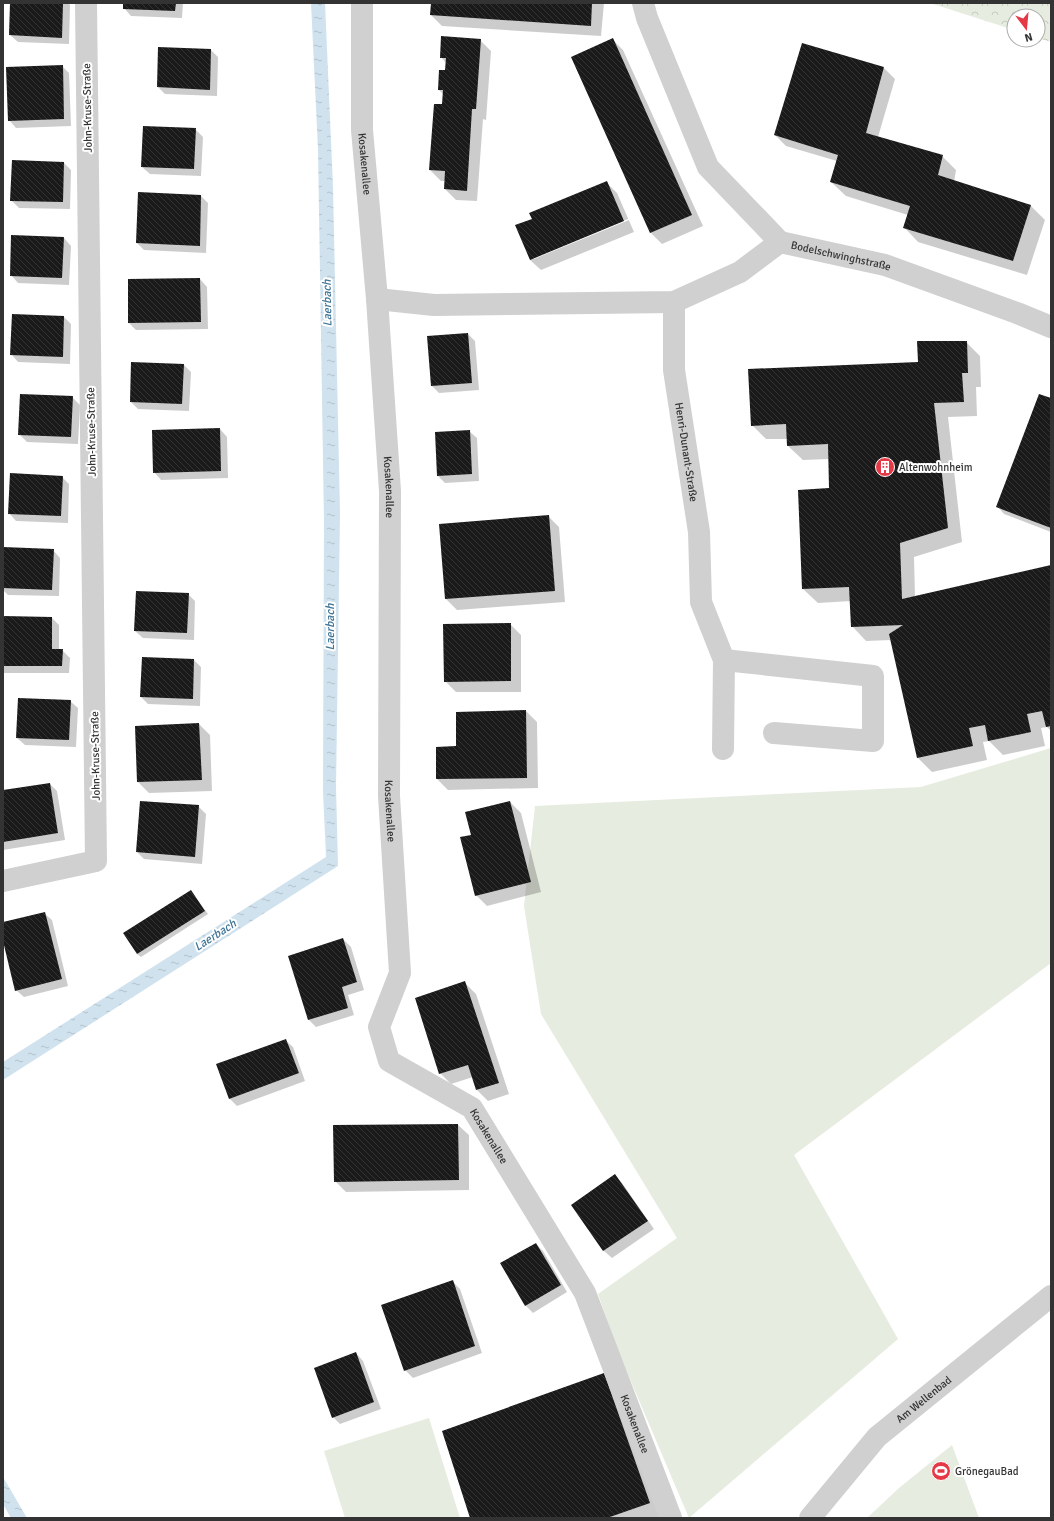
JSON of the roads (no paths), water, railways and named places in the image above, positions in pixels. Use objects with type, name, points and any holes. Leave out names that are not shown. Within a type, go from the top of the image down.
[{"type":"street","name":"John-Kruse-Straße","points":[[3,881],[96,861],[86,3]]},
{"type":"street","name":"Kosakenallee","points":[[362,3],[362,130],[377,299],[390,491],[390,808],[400,973],[379,1027],[389,1061],[472,1108],[585,1294],[671,1518]]},
{"type":"street","name":"Bodelschwinghstraße","points":[[643,3],[646,18],[708,167],[780,242],[885,265],[1017,313],[1051,327]]},
{"type":"street","points":[[377,299],[434,305],[674,302],[740,272],[780,242]]},
{"type":"street","name":"Henri-Dunant-Straße","points":[[674,302],[674,370],[699,532],[701,602],[724,660]]},
{"type":"street","points":[[723,750],[724,660],[873,676],[873,741],[774,733]]},
{"type":"street","name":"Am Wellenbad","points":[[810,1518],[877,1437],[1051,1296]]},
{"type":"water","name":"Laerbach","points":[[311,3],[325,3],[333,187],[340,513],[336,787],[338,866],[3,1080],[3,1062],[326,857],[323,791],[324,522],[318,149]]},
{"type":"water","points":[[3,1477],[27,1518],[11,1518],[3,1504]]},
{"type":"place","name":"Altenwohnheim","points":[[885,467]]},
{"type":"place","name":"GrönegauBad","points":[[941,1471]]}]
